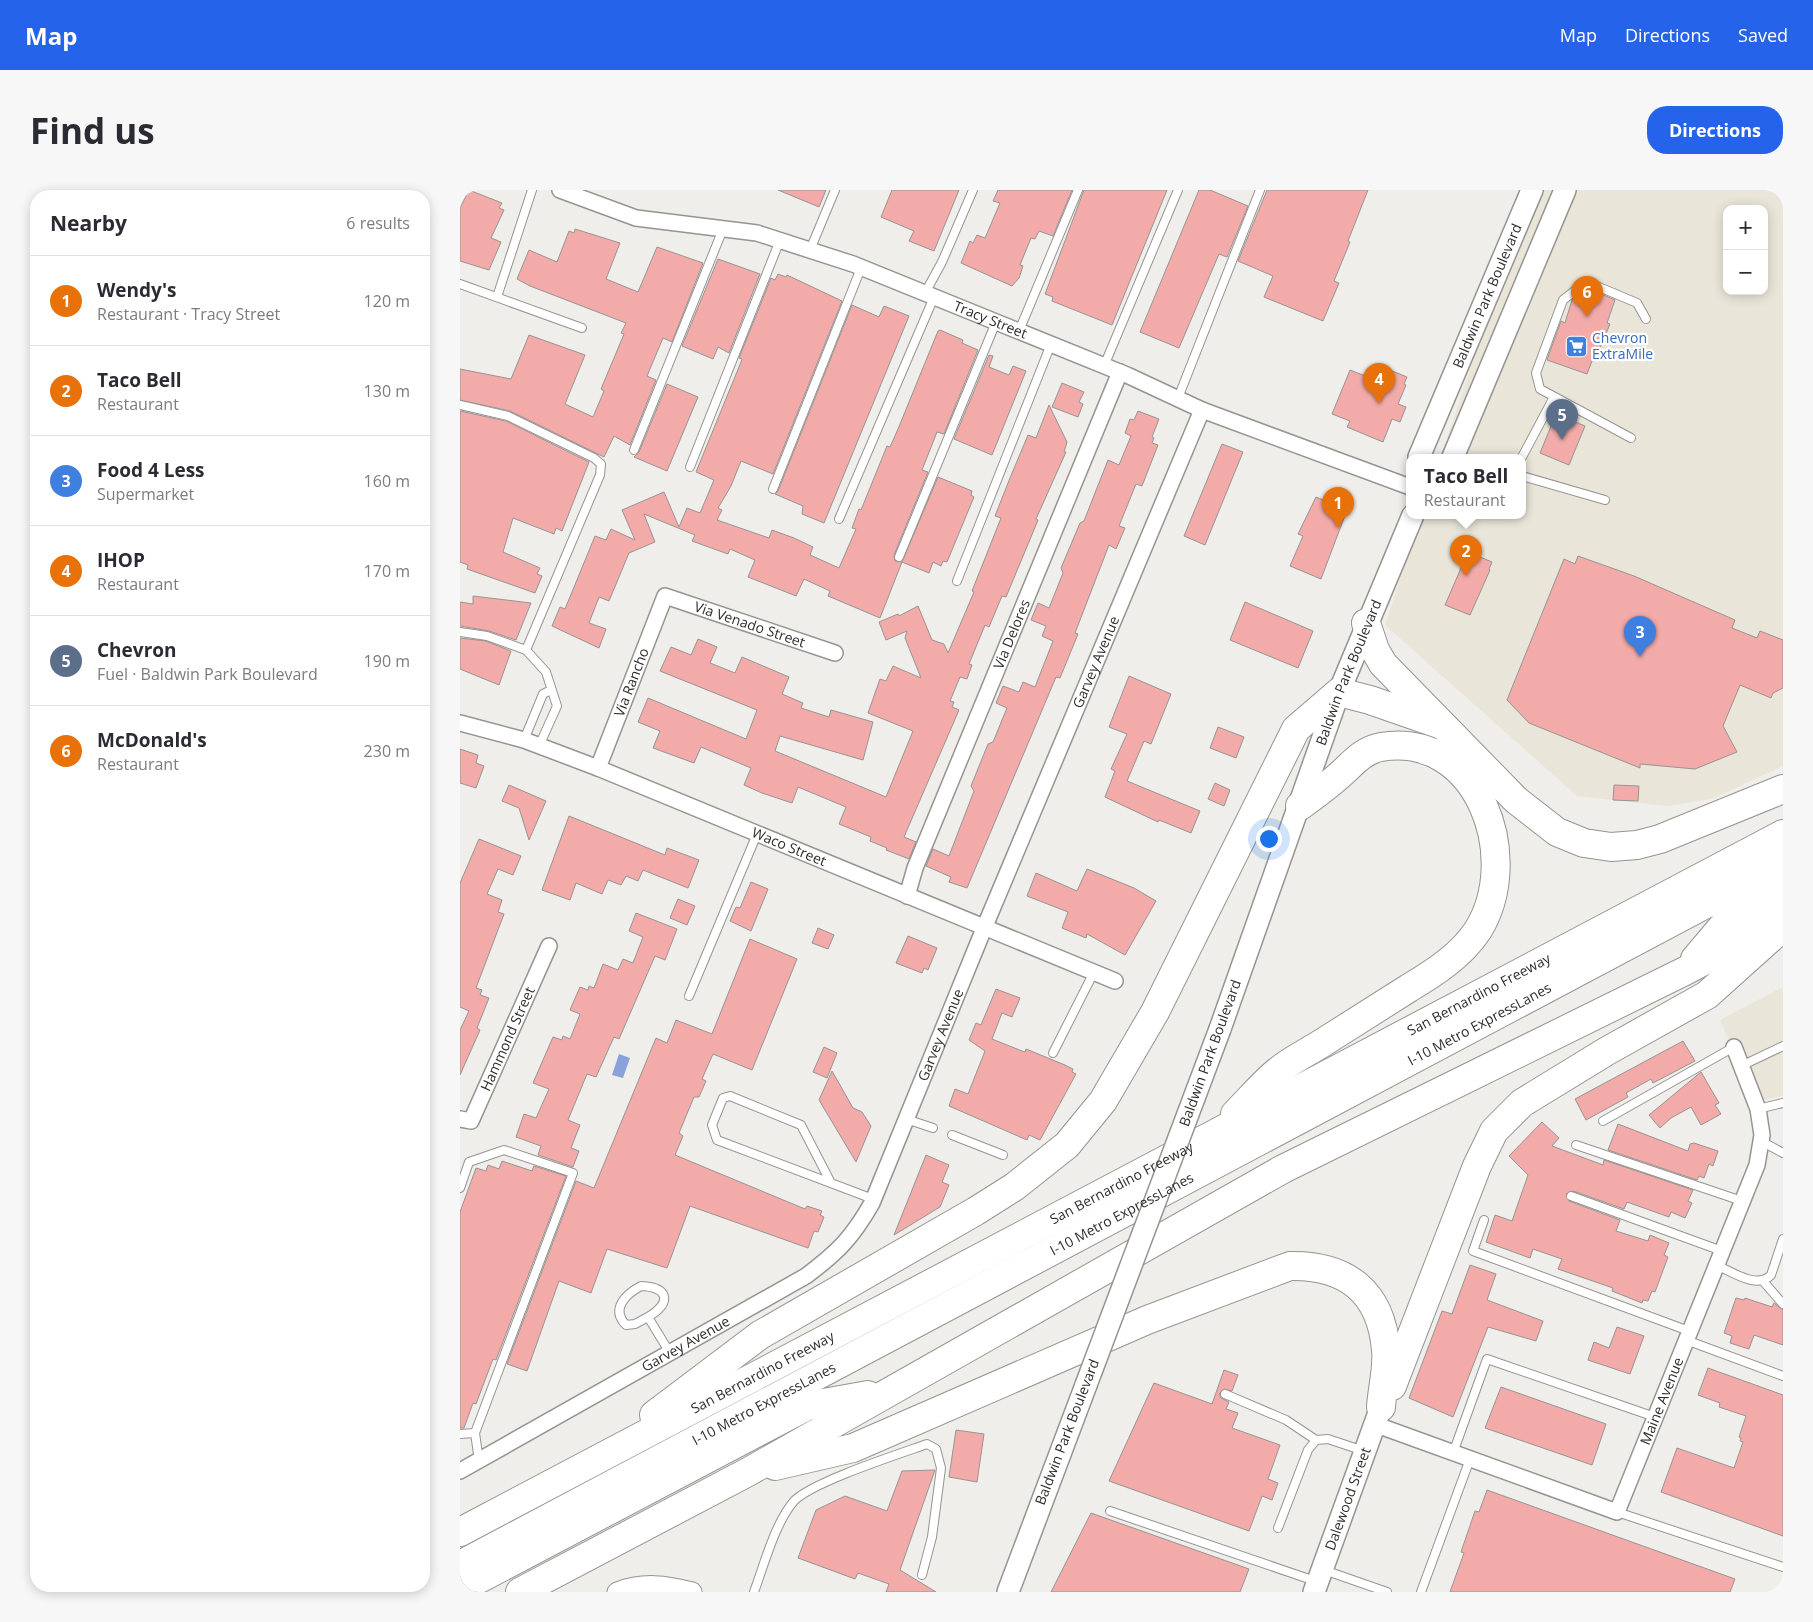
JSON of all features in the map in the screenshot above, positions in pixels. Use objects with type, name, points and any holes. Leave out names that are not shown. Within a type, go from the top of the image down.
[{"type":"highway","points":[[1366,623],[1375,650],[1383,664],[1442,725],[1537,818],[1557,832],[1584,843],[1611,847],[1653,841],[1685,830],[1783,789]]},
{"type":"highway","points":[[584,1466],[760,1335],[976,1211],[1014,1187],[1067,1145],[1103,1101],[1155,1012],[1296,729],[1339,692],[1370,700],[1442,725]]},
{"type":"highway","points":[[1215,1133],[1278,1070],[1433,973],[1463,949],[1478,930],[1489,905],[1497,855],[1492,830],[1484,805],[1465,777],[1446,759],[1417,747],[1402,745],[1380,747],[1353,760],[1342,773],[1300,806]]},
{"type":"highway","name":"San Bernardino Freeway","points":[[460,1532],[1783,834]]},
{"type":"highway","name":"I-10 Metro ExpressLanes","points":[[460,1565],[1783,863]]},
{"type":"highway","points":[[1687,970],[1728,920],[1783,890]]},
{"type":"highway","points":[[520,1592],[748,1472],[1283,1169],[1687,970],[1783,918]]},
{"type":"highway","points":[[1377,1415],[1396,1378],[1477,1166],[1494,1131],[1522,1103],[1549,1085],[1706,995],[1783,928]]},
{"type":"highway","points":[[748,1472],[853,1448],[1147,1320],[1290,1266],[1311,1266],[1333,1270],[1358,1286],[1374,1308],[1381,1322],[1386,1352],[1377,1415]]},
{"type":"highway","points":[[460,1589],[806,1406],[887,1392]]},
{"type":"main road","name":"Baldwin Park Boulevard","points":[[1420,454],[1532,190]]},
{"type":"main road","points":[[1555,214],[1560,190]]},
{"type":"main road","points":[[1454,454],[1565,190]]},
{"type":"main road","name":"Baldwin Park Boulevard","points":[[1008,1592],[1220,1029],[1339,692],[1366,623],[1385,584],[1411,519]]},
{"type":"main road","name":"Dalewood Street","points":[[1318,1581],[1377,1415]]},
{"type":"street","name":"Tracy Street","points":[[560,190],[636,218],[757,233],[810,250],[861,268],[1052,344],[1120,372],[1202,410],[1406,486]]},
{"type":"street","name":"Via Delores","points":[[907,896],[919,858],[1120,372]]},
{"type":"street","name":"Garvey Avenue","points":[[460,1471],[806,1276],[843,1246],[856,1231],[873,1199],[984,926],[1202,410]]},
{"type":"street","name":"Via Venado Street","points":[[665,596],[835,653]]},
{"type":"street","name":"Via Rancho","points":[[598,768],[665,596]]},
{"type":"street","name":"Waco Street","points":[[460,723],[524,740],[598,768],[1115,981]]},
{"type":"street","name":"Hammond Street","points":[[460,1119],[471,1121],[549,946]]},
{"type":"street","name":"Maine Avenue","points":[[1617,1512],[1757,1165],[1760,1141],[1758,1109],[1734,1047]]},
{"type":"street","points":[[1377,1415],[1453,1453],[1617,1512]]},
{"type":"street","points":[[618,1592],[630,1587],[655,1584],[692,1592]]},
{"type":"lane","points":[[497,297],[532,190]]},
{"type":"lane","points":[[810,250],[835,190]]},
{"type":"lane","points":[[839,519],[942,262],[973,190]]},
{"type":"lane","points":[[1019,331],[1078,190]]},
{"type":"lane","points":[[1104,366],[1178,190]]},
{"type":"lane","points":[[1178,398],[1260,190]]},
{"type":"lane","points":[[634,450],[723,229]]},
{"type":"lane","points":[[690,467],[780,240]]},
{"type":"lane","points":[[774,489],[861,268]]},
{"type":"lane","points":[[460,284],[582,328]]},
{"type":"lane","points":[[1631,438],[1540,389],[1536,373],[1563,300],[1576,289],[1592,284],[1637,303],[1646,319]]},
{"type":"lane","points":[[899,558],[996,322]]},
{"type":"lane","points":[[957,581],[1052,344]]},
{"type":"lane","points":[[1524,454],[1554,397]]},
{"type":"lane","points":[[460,405],[508,416],[594,458],[600,464],[600,475],[526,650]]},
{"type":"lane","points":[[1526,477],[1541,483],[1562,486],[1606,500]]},
{"type":"lane","points":[[460,632],[487,636],[526,650],[546,672],[551,690],[556,697],[557,706],[539,746]]},
{"type":"lane","points":[[524,740],[543,694],[551,690]]},
{"type":"lane","points":[[689,996],[757,834]]},
{"type":"lane","points":[[1053,1054],[1094,972]]},
{"type":"lane","points":[[1741,1066],[1783,1046]]},
{"type":"lane","points":[[1604,1121],[1734,1047]]},
{"type":"lane","points":[[831,1183],[801,1125],[730,1096],[723,1098],[712,1125],[716,1140],[873,1199]]},
{"type":"lane","points":[[1758,1109],[1783,1102]]},
{"type":"lane","points":[[906,1118],[933,1128]]},
{"type":"lane","points":[[952,1135],[1003,1156]]},
{"type":"lane","points":[[1760,1141],[1783,1153]]},
{"type":"lane","points":[[1576,1145],[1742,1201]]},
{"type":"lane","points":[[460,1188],[469,1162],[504,1150],[573,1173],[475,1433],[479,1461]]},
{"type":"lane","points":[[1571,1196],[1719,1258],[1756,1282],[1771,1275],[1783,1239]]},
{"type":"lane","points":[[1484,1220],[1472,1251],[1688,1336],[1783,1376]]},
{"type":"lane","points":[[1762,1280],[1783,1304]]},
{"type":"lane","points":[[641,1286],[659,1289],[664,1295],[665,1301],[662,1309],[648,1316],[635,1324],[626,1325],[619,1316],[624,1296],[641,1286]]},
{"type":"lane","points":[[648,1316],[670,1353]]},
{"type":"lane","points":[[1453,1453],[1487,1359],[1655,1417]]},
{"type":"lane","points":[[1225,1394],[1286,1420],[1316,1440],[1328,1439],[1364,1451]]},
{"type":"lane","points":[[460,1434],[475,1433]]},
{"type":"lane","points":[[1278,1528],[1308,1450],[1316,1440]]},
{"type":"lane","points":[[754,1592],[773,1541],[787,1511],[795,1500],[812,1489],[883,1459],[927,1444],[936,1448],[941,1468],[932,1537],[922,1575]]},
{"type":"lane","points":[[1421,1592],[1470,1459]]},
{"type":"lane","points":[[1110,1511],[1318,1581],[1387,1592]]},
{"type":"lane","points":[[1617,1512],[1783,1567]]},
{"type":"shaded area","points":[[1531,190],[1783,190],[1783,766],[1711,799],[1667,806],[1577,796],[1385,625],[1420,519],[1526,519],[1526,454],[1442,454],[1521,214]]},
{"type":"shaded area","points":[[1783,987],[1783,1096],[1756,1101],[1720,1020]]},
{"type":"water","points":[[619,1054],[630,1058],[623,1078],[612,1075]]},
{"type":"building","points":[[469,190],[502,203],[499,208],[504,210],[491,238],[501,242],[489,270],[460,261],[460,208]]},
{"type":"building","points":[[778,190],[826,190],[819,207]]},
{"type":"building","points":[[892,190],[959,190],[934,251],[909,241],[914,231],[881,217]]},
{"type":"building","points":[[998,190],[1072,190],[1053,236],[1039,231],[1035,239],[1031,238],[1020,265],[1023,266],[1019,278],[1012,286],[961,263],[970,241],[973,243],[977,235],[985,238],[1000,203],[993,201]]},
{"type":"building","points":[[1084,190],[1167,190],[1112,325],[1052,301],[1053,297],[1045,294]]},
{"type":"building","points":[[1199,190],[1210,190],[1248,206],[1227,257],[1219,254],[1179,348],[1140,332]]},
{"type":"building","points":[[1267,190],[1368,190],[1334,281],[1339,283],[1323,321],[1264,297],[1273,276],[1238,261]]},
{"type":"building","points":[[575,229],[620,243],[606,279],[638,292],[657,247],[703,263],[672,342],[663,338],[647,376],[656,380],[630,445],[614,436],[604,457],[510,411],[460,400],[460,369],[511,379],[529,335],[585,355],[565,404],[593,417],[604,391],[601,389],[624,334],[621,333],[626,323],[530,286],[517,279],[529,250],[557,262],[569,231],[574,233]]},
{"type":"building","points":[[718,259],[760,274],[729,353],[718,347],[713,359],[682,346]]},
{"type":"building","points":[[778,274],[786,277],[787,275],[842,301],[773,474],[741,461],[731,486],[718,508],[722,510],[717,520],[769,538],[772,530],[794,538],[813,547],[810,555],[839,568],[856,529],[852,528],[859,509],[861,510],[887,446],[890,447],[898,429],[938,331],[940,330],[963,340],[962,343],[978,350],[944,434],[937,432],[922,470],[928,472],[894,555],[895,561],[902,562],[880,618],[828,596],[830,591],[804,579],[796,596],[748,577],[755,560],[730,549],[728,554],[692,541],[695,535],[644,514],[655,542],[629,553],[609,601],[599,597],[589,623],[606,629],[599,648],[552,626],[560,607],[565,609],[595,536],[606,540],[611,529],[635,540],[622,510],[664,492],[679,527],[687,508],[700,513],[714,480],[696,472],[741,362],[742,359],[739,358],[771,278],[775,280]]},
{"type":"building","points":[[1592,290],[1615,300],[1607,323],[1610,324],[1587,374],[1547,360],[1561,321],[1565,323],[1572,300],[1580,294]]},
{"type":"building","points":[[852,305],[879,317],[884,306],[909,316],[824,523],[802,514],[803,506],[775,494],[778,491]]},
{"type":"building","points":[[989,355],[993,356],[989,367],[1009,375],[1013,366],[1026,371],[992,455],[954,439]]},
{"type":"building","points":[[1375,364],[1407,377],[1404,384],[1406,385],[1398,404],[1406,407],[1400,422],[1392,419],[1383,442],[1347,427],[1350,421],[1332,414],[1350,370],[1368,377]]},
{"type":"building","points":[[1062,383],[1084,392],[1079,402],[1083,404],[1078,417],[1052,407]]},
{"type":"building","points":[[667,384],[698,397],[667,471],[634,457],[639,452]]},
{"type":"building","points":[[1049,405],[1067,442],[1064,452],[1066,452],[1036,519],[1038,520],[1006,597],[1002,596],[989,627],[985,625],[969,664],[972,665],[967,679],[960,677],[950,701],[954,702],[952,707],[959,710],[904,837],[916,842],[909,859],[870,841],[871,837],[839,824],[846,807],[798,787],[792,803],[762,793],[744,785],[751,768],[701,747],[694,763],[653,748],[660,731],[638,722],[648,698],[746,739],[757,710],[660,671],[671,647],[691,655],[698,639],[717,647],[710,663],[735,673],[742,657],[789,677],[782,694],[803,703],[801,708],[829,717],[831,710],[873,722],[863,760],[780,736],[775,751],[886,797],[913,731],[868,713],[880,679],[886,681],[893,666],[921,678],[905,638],[907,631],[886,640],[879,622],[898,614],[899,616],[918,606],[932,640],[944,644],[948,653],[974,592],[972,591],[1001,518],[995,516],[1010,478],[1028,435],[1036,438]]},
{"type":"building","points":[[460,411],[506,421],[589,462],[562,531],[556,528],[554,534],[513,518],[503,552],[540,568],[537,574],[542,576],[535,593],[467,569],[468,565],[460,562]]},
{"type":"building","points":[[1138,411],[1159,419],[1152,437],[1154,438],[1152,443],[1158,445],[1142,486],[1136,484],[1119,526],[1125,528],[1116,549],[1109,545],[1075,633],[1078,634],[1060,678],[1056,677],[967,888],[949,882],[951,877],[926,866],[933,849],[949,856],[974,791],[971,786],[988,744],[993,742],[1007,708],[996,703],[1003,686],[1019,692],[1023,682],[1035,687],[1053,641],[1042,636],[1046,626],[1031,620],[1038,603],[1049,608],[1063,573],[1061,568],[1080,523],[1084,521],[1108,460],[1119,465],[1131,436],[1125,433],[1130,419],[1134,420]]},
{"type":"building","points":[[1556,414],[1585,426],[1569,465],[1540,453]]},
{"type":"building","points":[[1222,444],[1243,452],[1205,545],[1184,536]]},
{"type":"building","points":[[938,477],[972,491],[971,495],[974,497],[947,562],[943,561],[941,566],[933,562],[929,573],[902,562]]},
{"type":"building","points":[[1316,497],[1347,510],[1321,579],[1290,566],[1303,536],[1298,534]]},
{"type":"building","points":[[1468,552],[1492,562],[1470,615],[1445,605]]},
{"type":"building","points":[[1578,556],[1634,576],[1735,620],[1732,628],[1757,638],[1760,631],[1783,640],[1783,688],[1773,693],[1771,698],[1740,685],[1723,726],[1737,752],[1695,769],[1640,764],[1640,768],[1529,723],[1507,700],[1564,559],[1575,564]]},
{"type":"building","points":[[473,596],[531,603],[516,640],[489,631],[460,626],[460,602],[473,604]]},
{"type":"building","points":[[1245,602],[1313,631],[1298,668],[1230,640]]},
{"type":"building","points":[[460,638],[486,641],[511,651],[499,685],[460,669]]},
{"type":"building","points":[[1129,676],[1171,694],[1151,744],[1144,741],[1127,781],[1200,811],[1191,833],[1159,820],[1158,822],[1105,797],[1115,771],[1111,769],[1127,734],[1109,727]]},
{"type":"building","points":[[1218,727],[1244,737],[1236,758],[1210,748]]},
{"type":"building","points":[[460,749],[478,755],[476,763],[484,766],[476,788],[460,783]]},
{"type":"building","points":[[1215,783],[1230,790],[1224,806],[1208,799]]},
{"type":"building","points":[[509,785],[546,801],[529,840],[519,808],[502,801]]},
{"type":"building","points":[[1614,785],[1639,786],[1638,801],[1613,800]]},
{"type":"building","points":[[569,816],[665,855],[667,848],[699,860],[688,888],[643,870],[638,881],[626,876],[621,885],[608,880],[602,894],[576,883],[570,900],[542,890]]},
{"type":"building","points":[[479,839],[521,856],[513,875],[498,869],[487,894],[502,900],[498,912],[504,914],[476,988],[482,990],[480,995],[489,998],[477,1028],[480,1030],[460,1075],[460,1030],[469,1011],[460,1007],[460,883]]},
{"type":"building","points":[[1087,869],[1134,888],[1156,901],[1125,955],[1087,934],[1086,938],[1062,928],[1068,912],[1027,896],[1036,873],[1077,891]]},
{"type":"building","points":[[751,882],[768,889],[751,931],[730,921],[736,907],[740,908]]},
{"type":"building","points":[[678,899],[695,906],[687,925],[670,918]]},
{"type":"building","points":[[636,913],[677,929],[665,960],[655,956],[619,1039],[614,1037],[596,1077],[587,1074],[568,1120],[580,1125],[571,1148],[579,1151],[573,1167],[538,1155],[541,1146],[516,1137],[524,1114],[536,1118],[549,1089],[533,1083],[553,1037],[562,1040],[563,1036],[570,1039],[580,1014],[570,1010],[580,987],[588,990],[589,986],[594,988],[603,964],[618,970],[623,959],[633,963],[643,937],[629,931]]},
{"type":"building","points":[[818,928],[834,935],[828,949],[812,943]]},
{"type":"building","points":[[908,936],[937,948],[928,970],[924,968],[922,973],[896,963]]},
{"type":"building","points":[[750,939],[797,959],[752,1070],[713,1054],[702,1079],[706,1081],[699,1097],[694,1097],[679,1133],[683,1136],[675,1155],[805,1209],[807,1206],[822,1211],[820,1215],[824,1217],[818,1232],[814,1231],[808,1248],[690,1206],[667,1268],[607,1249],[591,1293],[559,1281],[527,1371],[507,1364],[576,1181],[594,1188],[656,1038],[667,1043],[676,1020],[712,1034]]},
{"type":"building","points":[[996,989],[1020,998],[1012,1017],[1002,1013],[992,1039],[1025,1052],[1026,1049],[1065,1065],[1073,1069],[1072,1072],[1076,1074],[1040,1140],[1029,1135],[1027,1140],[949,1106],[955,1089],[968,1094],[985,1051],[969,1040],[976,1023],[981,1025]]},
{"type":"building","points":[[1683,1041],[1695,1061],[1653,1083],[1651,1079],[1626,1093],[1628,1097],[1586,1120],[1575,1099]]},
{"type":"building","points":[[824,1047],[837,1053],[827,1078],[813,1072]]},
{"type":"building","points":[[832,1071],[853,1108],[862,1112],[871,1126],[856,1162],[819,1100]]},
{"type":"building","points":[[1701,1072],[1719,1103],[1715,1105],[1721,1114],[1701,1125],[1691,1107],[1671,1118],[1660,1128],[1649,1115]]},
{"type":"building","points":[[1542,1122],[1559,1138],[1552,1146],[1603,1165],[1604,1160],[1693,1190],[1688,1201],[1692,1203],[1685,1218],[1671,1212],[1669,1217],[1627,1202],[1624,1209],[1573,1191],[1566,1194],[1569,1201],[1620,1220],[1616,1231],[1648,1241],[1650,1235],[1669,1243],[1664,1255],[1668,1257],[1655,1292],[1652,1291],[1648,1301],[1643,1300],[1642,1303],[1612,1291],[1613,1288],[1558,1269],[1562,1259],[1533,1249],[1530,1258],[1486,1242],[1495,1215],[1512,1221],[1528,1175],[1509,1156]]},
{"type":"building","points":[[1618,1124],[1688,1151],[1690,1144],[1694,1143],[1718,1151],[1713,1166],[1709,1164],[1704,1178],[1699,1176],[1697,1180],[1608,1150]]},
{"type":"building","points":[[926,1155],[949,1165],[942,1182],[949,1185],[940,1207],[894,1235]]},
{"type":"building","points":[[502,1161],[532,1171],[534,1166],[566,1176],[496,1360],[493,1359],[476,1404],[473,1403],[464,1428],[460,1428],[460,1212],[476,1168],[486,1171],[488,1165],[499,1169]]},
{"type":"building","points":[[1470,1265],[1496,1274],[1487,1300],[1543,1321],[1536,1341],[1488,1327],[1453,1417],[1409,1398],[1442,1311],[1452,1314]]},
{"type":"building","points":[[1736,1298],[1744,1300],[1745,1298],[1772,1307],[1774,1303],[1783,1310],[1783,1345],[1754,1335],[1749,1349],[1730,1343],[1732,1336],[1724,1333]]},
{"type":"building","points":[[1617,1327],[1644,1336],[1630,1374],[1588,1360],[1594,1342],[1609,1348]]},
{"type":"building","points":[[1708,1368],[1783,1395],[1783,1536],[1661,1492],[1677,1448],[1734,1468],[1743,1442],[1740,1441],[1741,1438],[1739,1437],[1746,1416],[1719,1407],[1720,1403],[1698,1395]]},
{"type":"building","points":[[1224,1370],[1238,1375],[1232,1391],[1224,1389],[1219,1394],[1221,1398],[1229,1402],[1226,1409],[1238,1413],[1232,1428],[1280,1445],[1268,1479],[1278,1483],[1272,1500],[1262,1496],[1249,1531],[1109,1481],[1154,1383],[1212,1404]]},
{"type":"building","points":[[1501,1387],[1606,1424],[1592,1465],[1485,1428]]},
{"type":"building","points":[[956,1430],[984,1434],[977,1482],[949,1477]]},
{"type":"building","points":[[935,1470],[900,1570],[936,1592],[886,1592],[889,1584],[858,1573],[855,1579],[798,1558],[816,1510],[845,1496],[887,1511],[902,1471]]},
{"type":"building","points":[[1487,1490],[1735,1579],[1730,1592],[1450,1592],[1464,1553],[1461,1552],[1475,1511],[1479,1512]]},
{"type":"building","points":[[1091,1513],[1249,1569],[1240,1592],[1051,1592]]},
{"type":"place","name":"McDonald's","points":[[1587,317]]},
{"type":"place","name":"Chevron ExtraMile","points":[[1576,346]]},
{"type":"place","name":"IHOP","points":[[1379,404]]},
{"type":"place","name":"Chevron","points":[[1562,440]]},
{"type":"place","name":"Wendy's","points":[[1338,528]]},
{"type":"place","name":"Taco Bell","points":[[1466,576]]},
{"type":"place","name":"Food 4 Less","points":[[1640,657]]}]
